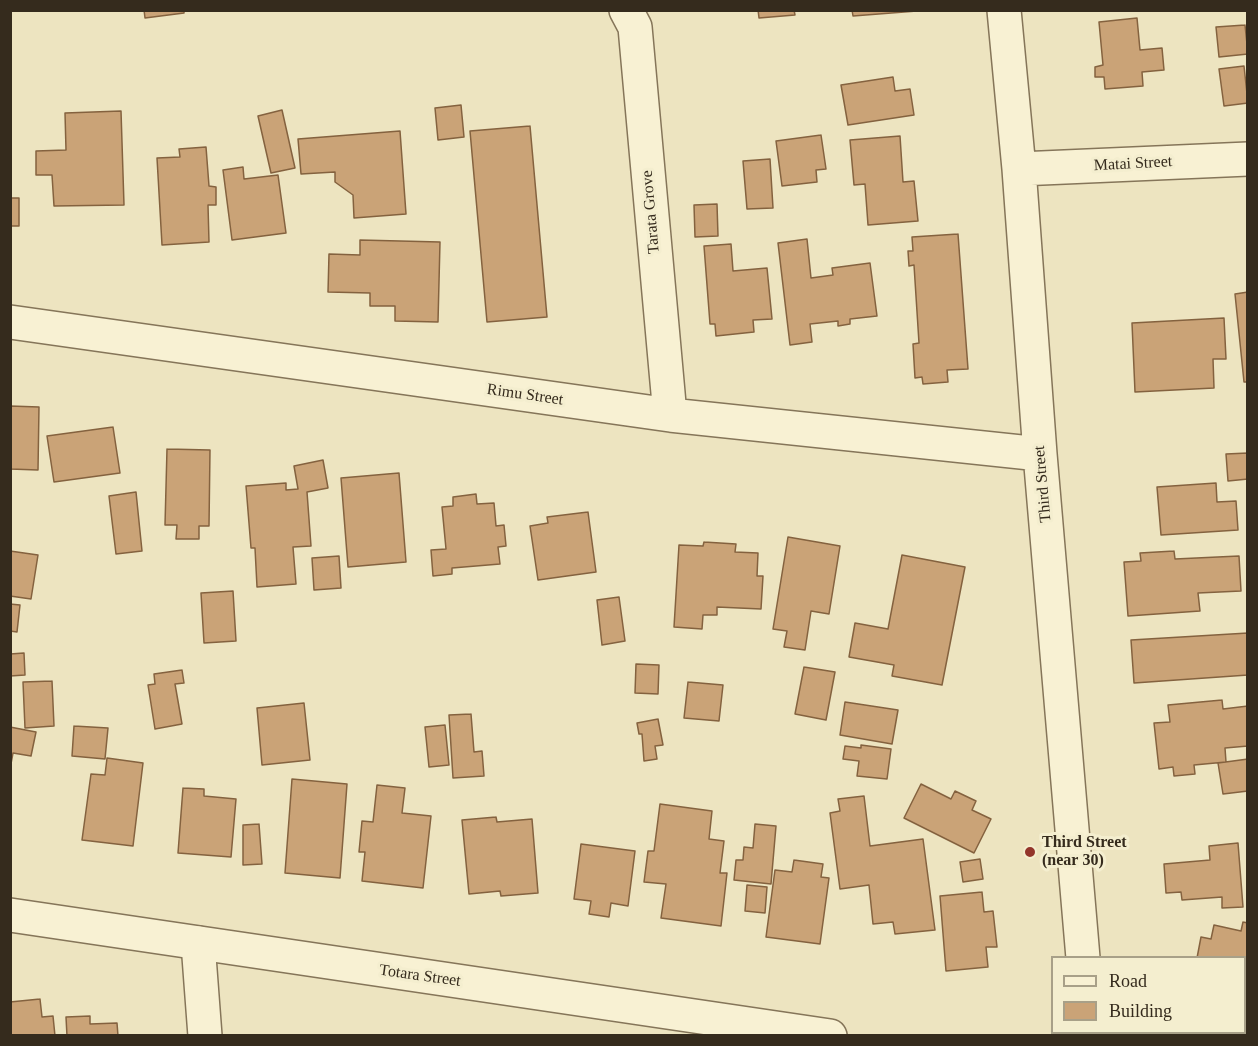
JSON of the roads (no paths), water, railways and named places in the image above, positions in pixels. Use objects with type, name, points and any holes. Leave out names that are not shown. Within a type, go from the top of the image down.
[{"type":"street","name":"Tarata Grove","points":[[626,10],[634,27],[670,415]]},
{"type":"street","name":"Third Street","points":[[1004,10],[1083,956]]},
{"type":"street","name":"Matai Street","points":[[1019,169],[1248,159]]},
{"type":"street","name":"Rimu Street","points":[[10,322],[670,415],[1040,454]]},
{"type":"street","name":"Totara Street","points":[[10,915],[757,1030],[830,1035]]},
{"type":"street","points":[[198,943],[205,1035]]},
{"type":"place","name":"Third Street (near 30)","points":[[1030,852]]}]
